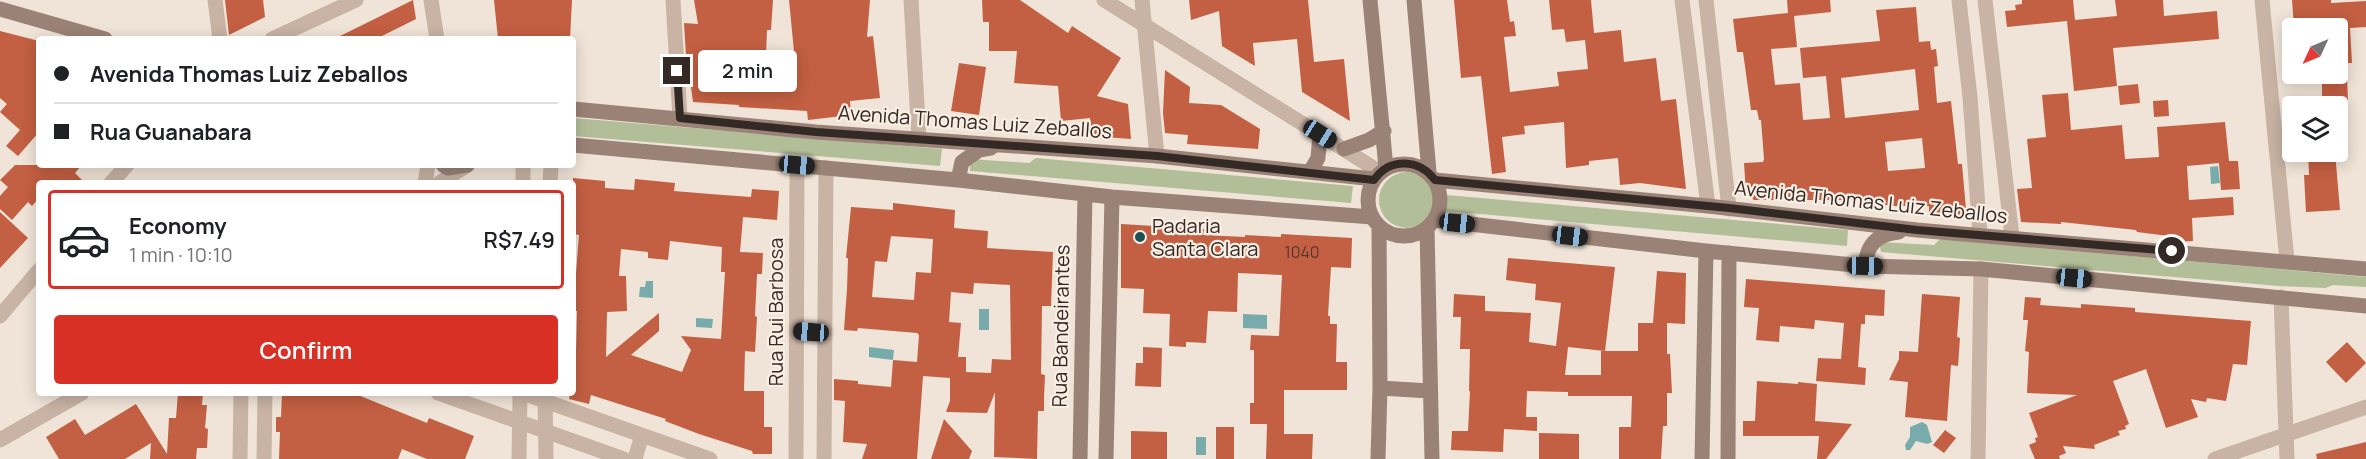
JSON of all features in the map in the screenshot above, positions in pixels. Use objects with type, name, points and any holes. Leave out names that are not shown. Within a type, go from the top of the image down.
[{"type":"main road","points":[[1370,0],[1384,132],[1380,173],[1370,188],[1368,201],[1376,221],[1380,388],[1378,459]]},
{"type":"main road","points":[[576,145],[1376,221],[1389,232],[1401,236],[1415,235],[1431,224],[1439,210],[1441,198],[1432,176],[1414,0]]},
{"type":"main road","points":[[0,9],[94,36]]},
{"type":"main road","name":"Avenida Thomas Luiz Zeballos","points":[[576,109],[816,132],[1157,156],[1310,172],[1380,173],[1408,163],[1419,166],[1432,176],[1917,230],[2366,269]]},
{"type":"main road","points":[[1344,149],[1384,132]]},
{"type":"main road","points":[[1310,172],[1318,158],[1320,134]]},
{"type":"main road","points":[[958,180],[962,162],[969,155],[979,150],[1006,146]]},
{"type":"main road","name":"Rua Bandeirantes","points":[[1080,459],[1084,194]]},
{"type":"main road","points":[[1106,459],[1112,197]]},
{"type":"main road","points":[[1431,224],[1865,266],[1981,269],[2366,306]]},
{"type":"main road","points":[[1431,224],[1432,459]]},
{"type":"main road","points":[[1865,266],[1870,246],[1876,238],[1887,233],[1917,230]]},
{"type":"main road","points":[[1706,251],[1702,451],[1728,452],[1729,253]]},
{"type":"main road","points":[[1083,262],[1110,263]]},
{"type":"main road","points":[[1380,388],[1430,391]]},
{"type":"main road","points":[[1081,438],[1106,440]]},
{"type":"street","points":[[215,0],[220,36]]},
{"type":"street","points":[[278,36],[356,0]]},
{"type":"street","points":[[431,0],[436,36]]},
{"type":"street","points":[[673,0],[680,118]]},
{"type":"street","points":[[911,0],[919,139]]},
{"type":"street","points":[[1104,0],[1380,173]]},
{"type":"street","points":[[1142,0],[1157,156]]},
{"type":"street","points":[[1682,0],[1708,206]]},
{"type":"street","points":[[1706,0],[1729,208]]},
{"type":"street","points":[[1959,0],[1970,97],[1980,235]]},
{"type":"street","points":[[1985,0],[2012,237]]},
{"type":"street","points":[[2262,0],[2287,261]]},
{"type":"street","points":[[1970,97],[1995,95]]},
{"type":"street","name":"Rua Rui Barbosa","points":[[796,459],[797,165]]},
{"type":"street","points":[[114,180],[124,168]]},
{"type":"street","points":[[444,180],[462,168]]},
{"type":"street","points":[[824,459],[826,168]]},
{"type":"street","points":[[1978,459],[1981,269]]},
{"type":"street","points":[[0,316],[36,274]]},
{"type":"street","points":[[2281,297],[2287,459]]},
{"type":"street","points":[[797,331],[825,332]]},
{"type":"street","points":[[0,440],[77,396]]},
{"type":"street","points":[[240,459],[241,396]]},
{"type":"street","points":[[264,459],[265,396]]},
{"type":"street","points":[[446,396],[624,459]]},
{"type":"street","points":[[519,459],[521,396]]},
{"type":"street","points":[[546,459],[544,397],[710,459]]},
{"type":"street","points":[[2215,459],[2366,407]]},
{"type":"street","points":[[635,459],[642,435]]},
{"type":"green space","points":[[576,118],[942,149],[940,166],[576,136]]},
{"type":"green space","points":[[1036,158],[1353,186],[1351,203],[970,171],[970,159],[1029,163]]},
{"type":"green space","points":[[1407,172],[1418,174],[1427,180],[1433,189],[1435,200],[1433,211],[1427,220],[1418,226],[1407,228],[1396,226],[1387,220],[1381,211],[1379,200],[1381,189],[1387,180],[1396,174]]},
{"type":"green space","points":[[1447,195],[1848,230],[1847,246],[1445,211]]},
{"type":"green space","points":[[1940,239],[2366,277],[2366,287],[2279,286],[1881,252],[1879,242],[1934,245]]},
{"type":"water","points":[[2218,166],[2220,183],[2211,184],[2210,167]]},
{"type":"water","points":[[646,281],[653,281],[653,298],[639,297],[640,287],[645,287]]},
{"type":"water","points":[[979,309],[989,309],[989,330],[979,330]]},
{"type":"water","points":[[1243,314],[1267,315],[1267,329],[1243,328]]},
{"type":"water","points":[[696,318],[713,319],[712,328],[696,327]]},
{"type":"water","points":[[869,347],[894,350],[893,360],[869,357]]},
{"type":"water","points":[[1922,422],[1927,425],[1932,442],[1927,444],[1916,441],[1910,450],[1906,450],[1905,445],[1910,437],[1910,427]]},
{"type":"water","points":[[1196,437],[1206,437],[1206,455],[1196,455]]},
{"type":"building","points":[[225,0],[263,0],[265,17],[229,35]]},
{"type":"building","points":[[413,0],[416,19],[382,36],[340,36]]},
{"type":"building","points":[[494,0],[572,0],[570,36],[498,36]]},
{"type":"building","points":[[694,0],[773,0],[771,30],[767,30],[766,55],[769,55],[769,70],[796,72],[789,0],[870,0],[867,37],[873,36],[880,98],[850,101],[851,115],[808,120],[807,111],[693,102],[689,72],[687,72],[684,23],[698,24]]},
{"type":"building","points":[[982,0],[1020,0],[1068,33],[1072,26],[1121,58],[1097,96],[1128,104],[1131,139],[1092,136],[1090,118],[1061,121],[1058,86],[1014,83],[1017,51],[989,51],[989,22],[983,22]]},
{"type":"building","points":[[1189,0],[1308,0],[1314,62],[1344,59],[1350,121],[1302,92],[1297,39],[1253,43],[1255,66],[1222,46],[1219,11],[1191,20]]},
{"type":"building","points":[[1454,0],[1507,0],[1510,22],[1514,21],[1516,36],[1504,37],[1510,92],[1559,86],[1557,72],[1588,69],[1585,40],[1566,42],[1564,29],[1552,30],[1549,0],[1591,0],[1594,33],[1621,30],[1624,62],[1656,58],[1661,101],[1676,99],[1686,189],[1640,183],[1620,185],[1618,158],[1589,161],[1589,165],[1566,168],[1564,122],[1524,126],[1525,134],[1502,137],[1506,172],[1492,174],[1481,76],[1461,78]]},
{"type":"building","points":[[1787,0],[1830,0],[1831,12],[1794,16],[1797,47],[1771,49],[1775,85],[1800,83],[1803,120],[1830,118],[1826,76],[1803,78],[1800,48],[1880,41],[1876,10],[1916,7],[1919,42],[1930,41],[1931,50],[1936,49],[1938,66],[1934,67],[1937,103],[1951,101],[1958,164],[1962,164],[1966,209],[1961,215],[1929,213],[1929,206],[1891,206],[1863,200],[1754,200],[1746,193],[1744,163],[1763,162],[1764,159],[1761,120],[1759,120],[1757,110],[1751,110],[1743,52],[1737,52],[1733,19],[1788,13]],"holes":[[[1915,69],[1919,110],[1845,118],[1841,78]],[[1922,138],[1925,168],[1888,171],[1885,142]]]},
{"type":"building","points":[[2022,0],[2073,0],[2075,20],[2117,16],[2115,0],[2163,0],[2164,16],[2217,11],[2219,39],[2113,48],[2117,86],[2074,91],[2067,21],[2007,27],[2005,11],[2016,10],[2015,5],[2022,4]]},
{"type":"building","points":[[2292,0],[2331,0],[2331,3],[2366,1],[2366,27],[2350,28],[2352,63],[2348,63],[2348,18],[2293,18]]},
{"type":"building","points":[[0,31],[36,40],[36,135],[18,156],[6,146],[20,130],[0,112],[7,104],[0,98]]},
{"type":"building","points":[[959,63],[986,67],[979,115],[951,111]]},
{"type":"building","points":[[1165,70],[1190,87],[1189,103],[1221,105],[1260,129],[1258,149],[1187,144],[1188,135],[1165,133],[1163,113]]},
{"type":"building","points":[[2138,84],[2140,103],[2120,105],[2118,86]]},
{"type":"building","points":[[2322,84],[2347,84],[2348,96],[2322,96]]},
{"type":"building","points":[[2068,93],[2071,130],[2122,125],[2125,159],[2159,157],[2157,127],[2225,122],[2229,161],[2238,161],[2240,189],[2221,190],[2219,163],[2187,166],[2189,200],[2233,197],[2234,215],[2192,218],[2193,241],[2177,242],[2177,237],[2137,232],[2136,230],[2061,222],[2061,224],[2021,222],[2017,189],[2032,188],[2027,139],[2046,137],[2042,95]]},
{"type":"building","points":[[2168,100],[2169,116],[2154,117],[2153,101]]},
{"type":"building","points":[[2308,162],[2336,162],[2340,210],[2306,212],[2304,175],[2309,175]]},
{"type":"building","points":[[15,165],[36,165],[36,168],[79,168],[75,173],[82,180],[36,180],[36,201],[32,206],[28,202],[12,220],[0,209],[0,196],[8,187],[0,180]]},
{"type":"building","points":[[573,178],[605,181],[605,188],[634,190],[635,179],[675,183],[674,191],[710,194],[751,197],[752,189],[779,191],[777,220],[743,217],[740,252],[763,253],[762,274],[757,274],[755,352],[745,351],[744,391],[764,391],[764,427],[772,427],[772,454],[753,454],[752,451],[699,434],[665,421],[666,419],[591,395],[589,404],[569,399],[570,396],[576,396],[576,274],[579,235],[576,234],[576,180]],"holes":[[[670,241],[722,247],[721,272],[725,272],[721,339],[681,336],[691,350],[682,372],[631,355],[659,331],[659,313],[606,357],[607,312],[627,311],[626,276],[619,276],[621,249],[648,252],[648,258],[668,260]]]},
{"type":"building","points":[[893,203],[955,210],[954,228],[988,231],[987,248],[1053,252],[1051,306],[1042,306],[1041,374],[1045,375],[1044,411],[1038,411],[1037,459],[994,457],[995,392],[987,413],[946,412],[950,401],[950,378],[923,376],[917,459],[862,459],[867,444],[843,442],[845,401],[834,400],[834,379],[891,387],[893,360],[917,362],[919,335],[917,333],[858,328],[857,331],[844,330],[848,258],[846,258],[851,207],[893,210]],"holes":[[[891,236],[933,239],[931,273],[916,272],[914,300],[872,297],[875,261],[887,262]],[[974,283],[1010,285],[1011,360],[992,359],[991,373],[966,372],[966,357],[958,357],[961,323],[949,322],[951,292],[973,294]]]},
{"type":"building","points":[[0,212],[28,238],[0,268]]},
{"type":"building","points":[[1121,224],[1204,229],[1203,235],[1281,237],[1281,234],[1352,238],[1351,268],[1331,267],[1328,316],[1330,316],[1330,324],[1337,324],[1336,362],[1347,362],[1347,390],[1284,390],[1284,434],[1313,434],[1312,459],[1266,459],[1267,424],[1250,424],[1250,403],[1254,403],[1254,350],[1250,350],[1251,335],[1279,336],[1282,275],[1238,273],[1237,312],[1208,311],[1206,343],[1186,342],[1186,347],[1169,346],[1170,314],[1143,313],[1144,289],[1121,288]]},
{"type":"building","points":[[1508,258],[1615,267],[1605,351],[1638,351],[1638,323],[1653,323],[1657,271],[1686,273],[1685,324],[1667,323],[1667,354],[1670,354],[1672,393],[1667,393],[1667,426],[1663,426],[1661,459],[1619,459],[1619,427],[1631,427],[1632,396],[1568,396],[1568,392],[1527,391],[1526,417],[1537,417],[1537,431],[1504,429],[1503,452],[1451,450],[1452,431],[1468,431],[1470,391],[1470,349],[1460,349],[1461,317],[1453,317],[1454,294],[1485,296],[1485,311],[1531,313],[1529,342],[1556,346],[1561,303],[1535,300],[1536,284],[1506,280]],"holes":[[[1568,347],[1605,351],[1601,351],[1601,375],[1565,375]]]},
{"type":"building","points":[[1746,279],[1885,290],[1884,316],[1865,315],[1865,324],[1861,324],[1858,367],[1866,368],[1865,385],[1816,381],[1818,358],[1841,359],[1844,323],[1815,320],[1814,329],[1780,326],[1779,342],[1756,340],[1759,308],[1744,307]]},
{"type":"building","points":[[1922,294],[1960,297],[1957,337],[1960,338],[1958,366],[1951,365],[1947,421],[1905,417],[1908,382],[1889,380],[1899,359],[1899,351],[1918,352]]},
{"type":"building","points":[[2025,297],[2041,298],[2040,305],[2081,308],[2081,304],[2135,308],[2135,312],[2251,321],[2247,365],[2233,364],[2226,401],[2207,398],[2206,402],[2191,399],[2198,417],[2166,428],[2146,369],[2113,381],[2129,424],[2125,426],[2126,429],[2118,431],[2120,435],[2094,445],[2095,449],[2063,446],[2066,453],[2059,456],[2060,459],[2035,459],[2029,445],[2036,442],[2035,438],[2038,437],[2029,413],[2077,395],[2027,393],[2029,352],[2025,351],[2028,320],[2023,320]]},
{"type":"building","points":[[2347,342],[2366,363],[2346,383],[2326,362]]},
{"type":"building","points":[[1143,347],[1162,348],[1161,387],[1135,386],[1136,363],[1143,363]]},
{"type":"building","points":[[1757,381],[1817,384],[1815,421],[1852,424],[1826,459],[1817,459],[1819,436],[1743,436],[1743,421],[1755,421]]},
{"type":"building","points":[[178,396],[203,396],[202,405],[207,405],[205,428],[208,429],[207,448],[197,448],[196,459],[150,459],[151,443],[125,459],[59,459],[46,437],[75,419],[85,435],[136,404],[167,454],[169,418],[176,418]]},
{"type":"building","points":[[282,396],[360,396],[427,423],[429,418],[474,436],[465,459],[427,459],[402,449],[398,459],[279,459],[280,432],[276,432],[276,417],[281,417]]},
{"type":"building","points":[[944,419],[972,451],[969,459],[931,459]]},
{"type":"building","points":[[1216,427],[1234,427],[1234,459],[1216,459]]},
{"type":"building","points":[[1945,430],[1956,438],[1944,453],[1933,445]]},
{"type":"building","points":[[1131,431],[1167,432],[1167,459],[1131,459]]},
{"type":"building","points":[[1539,433],[1579,434],[1579,459],[1539,459]]},
{"type":"building","points":[[2366,442],[2366,459],[2317,459],[2316,454]]},
{"type":"place","name":"Padaria Santa Clara","points":[[1140,237]]},
{"type":"route","points":[[677,71],[680,118],[816,132],[1157,156],[1374,180],[1385,168],[1408,163],[1429,172],[1435,180],[1729,208],[1917,230],[2172,251]]}]
